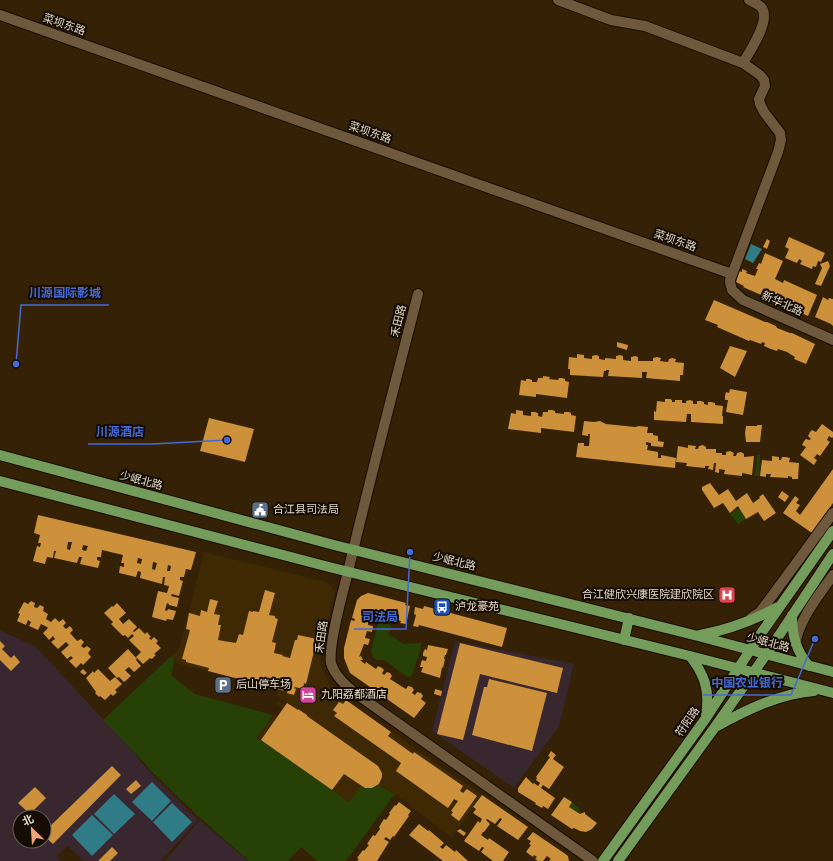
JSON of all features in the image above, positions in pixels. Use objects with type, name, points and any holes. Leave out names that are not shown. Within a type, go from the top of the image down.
[{"type":"main road","name":"少岷北路","points":[[0,455],[353,549],[629,618],[833,672]]},
{"type":"main road","points":[[0,481],[348,571],[833,693]]},
{"type":"main road","name":"符阳路","points":[[603,861],[706,718],[781,605],[833,531]]},
{"type":"main road","points":[[618,861],[766,655],[833,554]]},
{"type":"main road","points":[[698,636],[748,621],[781,605]]},
{"type":"main road","points":[[792,615],[795,643],[802,658],[809,666]]},
{"type":"main road","points":[[624,640],[629,618]]},
{"type":"main road","points":[[690,656],[698,666],[706,686],[708,704],[706,718]]},
{"type":"main road","points":[[715,727],[761,704],[794,694],[822,691]]},
{"type":"street","points":[[558,0],[611,20],[645,26],[744,63],[760,75],[764,80],[765,86],[759,99],[760,104],[764,112],[780,133],[781,140],[778,152],[731,278]]},
{"type":"street","points":[[744,63],[762,26],[764,17],[760,6],[750,0]]},
{"type":"street","name":"菜坝东路","points":[[0,15],[731,278]]},
{"type":"street","name":"新华北路","points":[[731,278],[732,290],[743,300],[833,340]]},
{"type":"street","name":"禾田路","points":[[418,294],[348,571],[331,654],[334,669],[342,682],[358,695],[593,861]]},
{"type":"street","points":[[748,621],[760,612],[833,513]]},
{"type":"street","points":[[795,643],[805,615],[833,575]]},
{"type":"shaded area","name":"九阳·荔都酒店","points":[[204,552],[326,582],[331,586],[334,591],[334,597],[320,653],[321,666],[329,684],[343,698],[482,795],[452,838],[395,794],[378,785],[372,788],[365,788],[349,802],[261,740],[256,739],[273,715],[277,718],[283,709],[276,704],[279,700],[285,705],[287,703],[276,695],[280,689],[179,664],[171,656],[179,649]]},
{"type":"shaded area","points":[[0,630],[34,646],[39,650],[136,755],[146,768],[198,820],[161,861],[84,861],[67,846],[57,856],[61,861],[0,861]]},
{"type":"shaded area","points":[[455,641],[574,664],[559,726],[514,788],[432,731]]},
{"type":"shaded area","points":[[200,820],[248,861],[165,861]]},
{"type":"green space","points":[[757,455],[760,455],[759,476],[755,476]]},
{"type":"green space","points":[[739,508],[746,519],[738,524],[730,514]]},
{"type":"green space","points":[[381,622],[391,625],[389,635],[404,644],[422,643],[412,676],[407,677],[384,660],[377,660],[373,657],[371,651],[378,624]]},
{"type":"green space","points":[[171,656],[175,660],[171,675],[195,694],[273,715],[256,739],[261,740],[349,802],[361,786],[370,788],[378,785],[395,794],[346,861],[317,861],[301,847],[288,861],[249,861],[199,817],[148,768],[103,720]]},
{"type":"green space","points":[[572,802],[579,808],[581,814],[569,807]]},
{"type":"water","points":[[751,244],[762,249],[753,263],[745,259]]},
{"type":"water","points":[[152,782],[171,801],[152,821],[132,802]]},
{"type":"water","points":[[114,794],[135,814],[114,834],[94,814]]},
{"type":"water","points":[[172,803],[192,822],[172,842],[153,822]]},
{"type":"water","points":[[92,815],[113,835],[92,856],[72,835]]},
{"type":"building","points":[[789,237],[825,253],[821,262],[818,261],[816,267],[813,266],[812,269],[800,264],[802,261],[799,259],[797,263],[785,258],[789,249],[785,247]]},
{"type":"building","points":[[767,239],[770,241],[767,249],[763,247]]},
{"type":"building","points":[[765,253],[783,261],[775,279],[783,283],[784,280],[817,295],[808,316],[743,287],[744,286],[736,282],[739,271],[742,272],[742,269],[747,271],[746,273],[755,276],[758,269],[756,269],[759,263],[761,264]]},
{"type":"building","points":[[828,261],[830,266],[821,286],[815,284],[822,268],[820,264]]},
{"type":"building","points":[[823,297],[828,300],[829,298],[833,299],[833,326],[815,317]]},
{"type":"building","points":[[714,300],[815,344],[806,364],[794,359],[795,357],[787,352],[778,349],[777,351],[771,349],[764,346],[765,343],[762,342],[761,344],[750,340],[749,341],[705,320]]},
{"type":"building","points":[[617,342],[628,345],[627,350],[617,347]]},
{"type":"building","points":[[730,346],[747,351],[735,377],[720,368]]},
{"type":"building","points":[[577,354],[584,355],[584,358],[592,359],[592,356],[596,355],[599,356],[599,359],[605,360],[605,358],[616,359],[616,356],[620,355],[623,356],[623,360],[631,361],[631,357],[635,356],[638,357],[638,361],[653,361],[653,358],[657,357],[661,358],[660,361],[668,362],[669,359],[672,358],[676,359],[675,362],[684,363],[683,375],[680,375],[680,381],[646,378],[647,372],[642,372],[642,378],[608,376],[609,370],[604,371],[603,377],[570,375],[570,369],[568,369],[569,357],[577,358]]},
{"type":"building","points":[[543,376],[550,377],[549,379],[558,380],[559,378],[562,378],[569,382],[567,398],[536,394],[536,397],[519,395],[521,380],[526,381],[526,379],[529,379],[532,380],[532,382],[537,382],[538,378],[543,378]]},
{"type":"building","points":[[730,389],[747,392],[743,415],[726,412],[728,400],[725,400],[725,396],[726,392],[729,393]]},
{"type":"building","points":[[665,399],[670,399],[672,402],[675,402],[675,400],[682,400],[682,403],[686,403],[686,401],[690,400],[693,401],[693,404],[697,404],[697,401],[701,401],[708,405],[708,402],[711,402],[715,403],[715,405],[723,406],[723,424],[691,422],[691,414],[687,414],[686,422],[654,420],[654,411],[656,412],[657,401],[665,402]]},
{"type":"building","points":[[516,410],[523,411],[523,415],[531,416],[531,412],[535,412],[538,413],[538,416],[542,417],[543,412],[548,412],[548,410],[555,411],[555,413],[564,414],[564,412],[569,412],[571,415],[576,416],[574,432],[541,428],[541,433],[508,429],[511,413],[516,414]]},
{"type":"building","points":[[209,418],[254,429],[245,462],[200,451]]},
{"type":"building","points":[[584,421],[600,421],[606,424],[648,427],[647,433],[653,433],[653,435],[658,436],[658,441],[664,442],[663,447],[651,446],[651,443],[646,442],[646,445],[648,445],[647,450],[658,452],[658,458],[661,458],[661,455],[676,458],[675,468],[576,457],[578,443],[584,443],[584,446],[589,446],[590,434],[588,434],[588,436],[582,435]]},
{"type":"building","points":[[822,424],[833,432],[833,437],[832,438],[829,436],[827,440],[830,442],[820,456],[817,454],[814,458],[817,460],[814,465],[800,455],[806,447],[802,445],[804,441],[806,439],[811,439],[808,436],[810,432],[812,430],[816,432]]},
{"type":"building","points":[[762,425],[760,442],[746,442],[746,426]]},
{"type":"building","points":[[688,445],[696,446],[695,449],[698,449],[699,446],[703,445],[706,449],[716,449],[716,453],[722,453],[722,455],[726,455],[726,452],[730,451],[734,453],[733,456],[736,456],[737,453],[741,452],[744,454],[744,457],[754,456],[752,475],[742,473],[742,476],[724,474],[725,470],[719,469],[719,473],[715,472],[716,463],[714,463],[713,470],[708,469],[709,466],[705,466],[705,468],[686,466],[687,463],[676,462],[678,446],[688,448]]},
{"type":"building","points":[[772,456],[779,457],[779,460],[781,460],[782,457],[790,458],[789,462],[799,463],[798,479],[792,479],[792,477],[788,476],[788,478],[770,477],[771,474],[766,474],[766,477],[760,476],[762,460],[772,461]]},
{"type":"building","points":[[833,469],[833,503],[812,533],[783,513],[795,496],[799,499],[796,503],[800,505],[796,511],[800,515]]},
{"type":"building","points":[[710,483],[719,495],[728,489],[736,501],[747,493],[753,503],[763,494],[776,513],[764,521],[758,512],[746,519],[738,506],[730,513],[723,503],[714,508],[702,490],[702,487]]},
{"type":"building","points":[[782,491],[789,496],[785,502],[778,497]]},
{"type":"building","points":[[38,515],[196,552],[191,570],[186,569],[184,577],[180,577],[180,580],[183,581],[179,596],[172,594],[171,596],[179,598],[177,607],[167,603],[165,610],[167,611],[168,609],[176,611],[173,620],[167,619],[166,621],[152,617],[158,591],[167,593],[169,586],[164,585],[165,577],[163,577],[162,584],[140,578],[141,572],[138,571],[136,577],[119,573],[120,566],[124,567],[124,563],[121,563],[123,555],[102,550],[101,557],[97,557],[97,560],[100,561],[98,568],[80,564],[82,557],[79,557],[77,563],[54,558],[56,551],[54,551],[53,558],[47,557],[45,564],[33,561],[37,546],[40,547],[41,543],[38,543],[40,535],[34,533]],"holes":[[[68,542],[72,542],[70,550],[67,549]],[[83,545],[88,546],[86,551],[82,550]],[[138,558],[142,559],[141,564],[137,563]],[[153,562],[157,563],[155,570],[152,569]],[[168,565],[171,566],[170,571],[167,571]]]},
{"type":"building","points":[[265,590],[275,593],[269,615],[275,616],[275,618],[278,619],[272,642],[276,643],[274,653],[290,658],[298,635],[317,639],[306,684],[304,683],[303,689],[295,687],[294,688],[296,689],[294,695],[287,693],[288,689],[285,691],[208,671],[209,668],[186,662],[186,660],[182,659],[190,630],[186,629],[189,613],[200,616],[201,610],[207,612],[210,599],[218,601],[214,614],[220,615],[218,625],[221,625],[218,640],[236,643],[239,634],[243,635],[249,611],[259,612]]},
{"type":"building","points":[[368,593],[406,603],[405,605],[410,606],[406,624],[400,623],[401,621],[381,616],[382,613],[376,612],[370,616],[368,625],[373,626],[372,632],[367,631],[365,638],[370,639],[368,645],[364,644],[359,657],[361,656],[363,660],[360,660],[365,664],[366,662],[376,669],[378,666],[382,668],[384,670],[382,673],[384,675],[387,672],[390,673],[392,676],[390,679],[406,689],[408,686],[412,687],[414,690],[412,693],[415,695],[417,692],[421,693],[423,696],[421,699],[426,703],[414,718],[350,673],[344,658],[344,648],[351,620],[354,621],[355,619],[352,618],[357,600],[361,596]]},
{"type":"building","points":[[31,601],[35,603],[34,607],[37,608],[40,605],[44,607],[43,611],[48,614],[46,619],[51,622],[55,618],[59,622],[63,619],[66,623],[63,626],[66,629],[70,626],[73,630],[70,633],[77,641],[81,639],[84,642],[81,646],[84,648],[87,646],[91,649],[88,653],[91,657],[83,665],[81,663],[76,668],[69,661],[73,658],[71,656],[67,659],[61,652],[69,645],[66,642],[58,649],[51,642],[55,639],[53,636],[49,640],[43,633],[48,628],[47,627],[41,624],[38,630],[29,626],[31,622],[28,620],[26,625],[17,621],[20,614],[18,613],[24,602],[28,604]]},
{"type":"building","points":[[117,603],[126,613],[119,619],[123,624],[129,619],[137,627],[133,631],[134,632],[139,628],[145,634],[147,632],[151,637],[149,638],[151,640],[154,637],[158,641],[156,643],[161,648],[154,654],[156,655],[152,659],[150,658],[143,664],[136,657],[141,652],[129,640],[134,636],[132,634],[128,638],[125,635],[123,636],[111,624],[113,622],[104,613]]},
{"type":"building","points":[[424,606],[507,628],[502,647],[419,625],[418,627],[413,626],[416,615],[414,614],[415,607],[423,609]]},
{"type":"building","points":[[0,641],[5,646],[2,649],[11,658],[14,655],[20,662],[11,671],[0,660]]},
{"type":"building","points":[[460,643],[563,668],[557,693],[480,674],[463,740],[437,734]]},
{"type":"building","points":[[428,645],[448,649],[445,655],[440,678],[421,672],[423,667],[420,667],[422,660],[426,661],[427,657],[423,656],[423,653],[425,649],[427,650]]},
{"type":"building","points":[[128,649],[141,666],[134,672],[129,667],[125,670],[131,676],[124,682],[119,677],[117,678],[108,668]]},
{"type":"building","points":[[83,669],[87,673],[84,675],[80,672]]},
{"type":"building","points":[[98,669],[110,681],[115,677],[122,684],[115,690],[117,692],[113,696],[111,694],[105,700],[95,693],[96,692],[86,678],[93,671],[94,673]]},
{"type":"building","points":[[489,679],[547,693],[532,751],[472,735],[484,687],[487,687]]},
{"type":"building","points":[[435,689],[442,691],[441,696],[434,694]]},
{"type":"building","points":[[346,700],[391,732],[388,736],[463,786],[460,791],[463,793],[467,789],[477,796],[459,821],[451,815],[453,812],[451,811],[458,801],[454,799],[448,808],[396,771],[401,763],[334,716],[337,713],[333,710],[339,702],[343,704]]},
{"type":"building","points":[[287,703],[307,715],[378,766],[382,773],[379,784],[372,788],[365,788],[344,774],[332,790],[261,740]]},
{"type":"building","points":[[551,751],[556,755],[553,759],[564,767],[549,789],[543,785],[541,788],[555,798],[548,809],[543,806],[542,808],[535,804],[536,803],[518,792],[518,788],[526,777],[533,784],[534,783],[538,786],[540,783],[536,780],[536,777],[550,757],[548,756]]},
{"type":"building","points":[[112,766],[121,775],[53,844],[52,824]]},
{"type":"building","points":[[136,780],[141,786],[131,794],[126,789]]},
{"type":"building","points":[[35,787],[46,798],[35,809],[25,809],[18,803]]},
{"type":"building","points":[[482,795],[528,827],[518,840],[497,826],[502,819],[500,818],[495,824],[487,819],[486,820],[490,824],[481,835],[488,840],[489,838],[509,852],[503,861],[493,861],[481,852],[484,848],[483,847],[479,851],[464,841],[478,821],[480,823],[482,819],[473,813],[476,809],[473,807]]},
{"type":"building","points":[[564,797],[572,802],[569,807],[580,814],[585,812],[585,814],[597,823],[592,829],[586,832],[574,828],[572,829],[551,815]]},
{"type":"building","points":[[399,802],[411,811],[394,837],[393,836],[390,840],[386,837],[384,839],[389,842],[377,861],[357,861],[359,859],[357,858],[363,850],[364,851],[369,845],[367,844],[373,835],[375,836],[380,829],[379,827],[384,819],[386,820],[390,814],[389,813]]},
{"type":"building","points":[[419,824],[428,831],[429,830],[444,843],[440,847],[443,849],[446,845],[455,852],[456,850],[468,861],[443,861],[409,835]]},
{"type":"building","points":[[460,829],[466,833],[464,836],[457,831]]},
{"type":"building","points":[[533,832],[568,856],[569,861],[549,861],[551,859],[547,856],[543,861],[538,861],[535,859],[537,857],[534,855],[533,857],[526,852],[531,845],[529,844],[531,841],[527,839]]},
{"type":"building","points":[[112,847],[118,853],[110,861],[98,861]]},
{"type":"place","name":"川源国际影城","points":[[16,364]]},
{"type":"place","name":"川源酒店","points":[[227,440]]},
{"type":"place","name":"合江县司法局","points":[[260,510]]},
{"type":"place","name":"司法局","points":[[410,552]]},
{"type":"place","name":"合江健欣兴康医院建欣院区","points":[[727,595]]},
{"type":"place","name":"泸龙豪苑","points":[[442,607]]},
{"type":"place","name":"中国农业银行","points":[[815,639]]},
{"type":"place","name":"后山停车场","points":[[223,685]]},
{"type":"place","name":"九阳·荔都酒店","points":[[308,695]]}]
